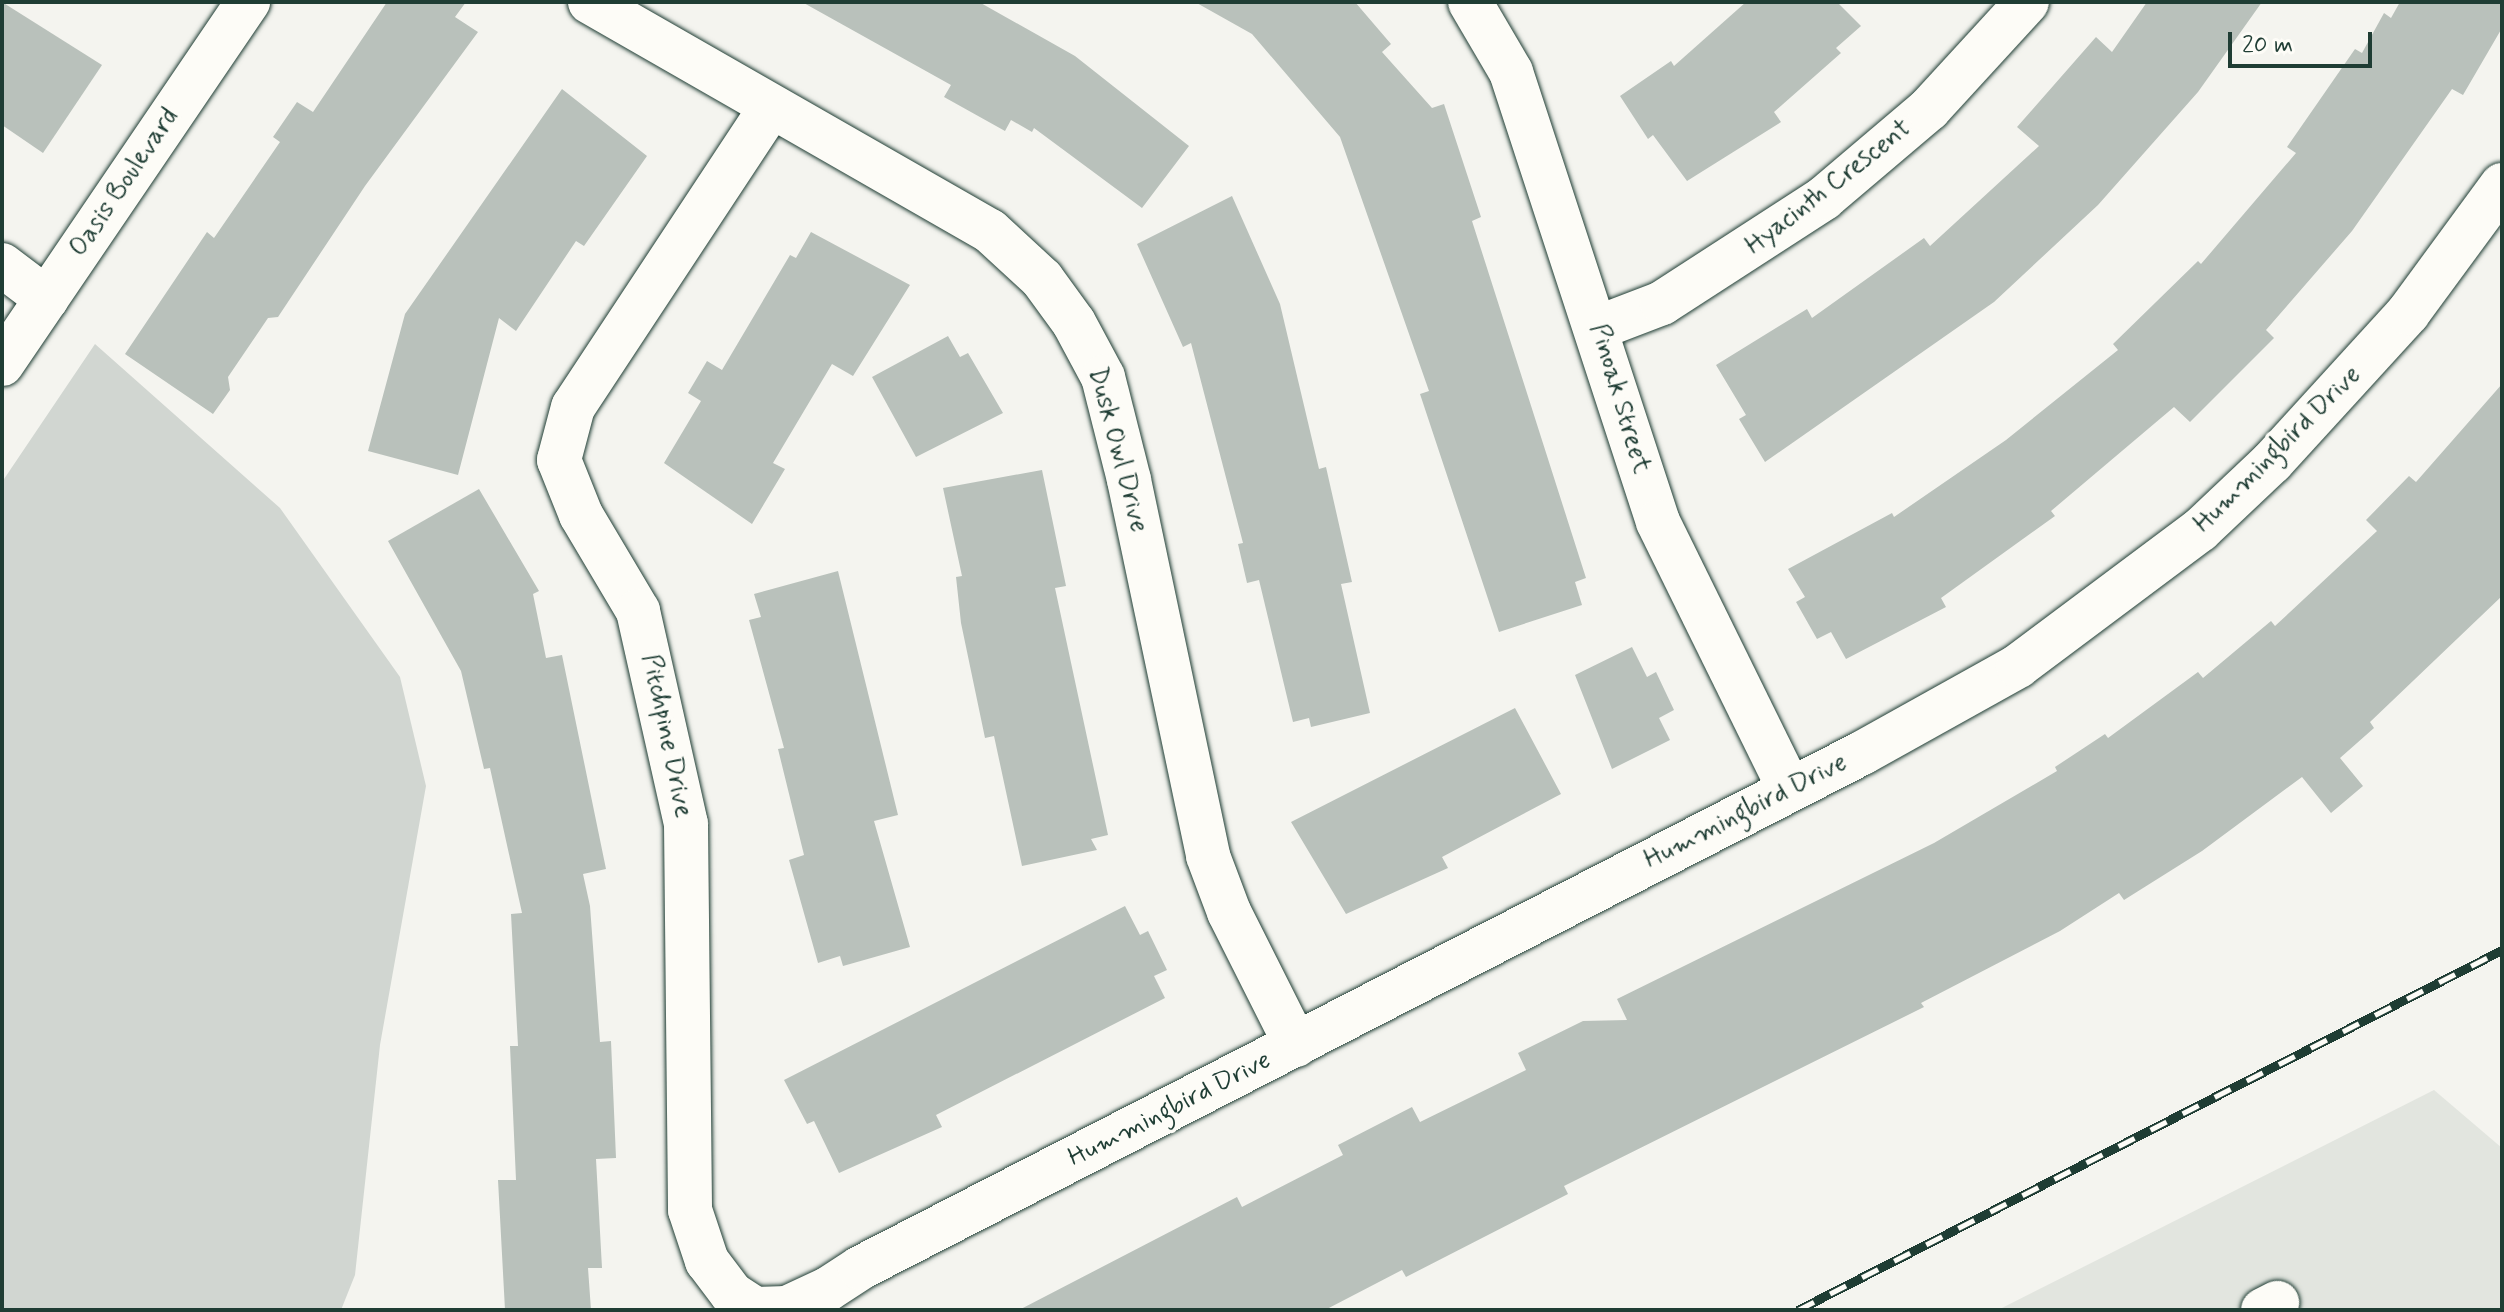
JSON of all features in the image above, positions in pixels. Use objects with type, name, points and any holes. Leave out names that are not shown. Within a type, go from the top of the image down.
[{"type":"street","name":"Oasis Boulevard","points":[[2,364],[248,2]]},
{"type":"street","name":"Dusk Owl Drive","points":[[590,2],[990,231],[1042,279],[1074,323],[1103,377],[1129,480],[1208,856],[1229,912],[1296,1045]]},
{"type":"street","name":"Pinoak Street","points":[[1470,2],[1511,72],[1658,522],[1789,788]]},
{"type":"street","name":"Hyacinth Crescent","points":[[1597,328],[1662,303],[1824,198],[1929,109],[2027,2]]},
{"type":"street","name":"Pitchpine Drive","points":[[771,107],[573,407],[559,460],[581,515],[638,611],[686,824],[690,1210],[707,1261],[732,1294],[755,1309],[787,1308],[860,1268]]},
{"type":"street","name":"Hummingbird Drive","points":[[860,1268],[1296,1045],[2018,666],[2200,530],[2339,393],[2408,313],[2502,185]]},
{"type":"street","points":[[2,265],[47,299]]},
{"type":"shaded area","points":[[95,344],[280,508],[400,677],[426,786],[380,1045],[355,1275],[341,1310],[2,1310],[2,482]]},
{"type":"shaded area","points":[[2434,1090],[2502,1148],[2502,1310],[1998,1310]]},
{"type":"building","points":[[2,2],[102,65],[43,153],[2,125]]},
{"type":"building","points":[[387,2],[466,2],[455,17],[478,32],[365,186],[278,317],[268,318],[228,377],[230,390],[213,414],[125,354],[207,232],[214,238],[280,142],[273,137],[297,102],[313,112]]},
{"type":"building","points":[[802,2],[979,2],[1075,56],[1189,146],[1142,208],[1034,128],[1032,132],[1011,120],[1005,131],[944,97],[951,85]]},
{"type":"building","points":[[1195,2],[1355,2],[1391,44],[1382,52],[1432,108],[1444,104],[1481,217],[1472,221],[1586,578],[1575,582],[1582,605],[1499,632],[1420,394],[1429,391],[1340,137],[1252,34]]},
{"type":"building","points":[[1746,2],[1837,2],[1861,26],[1836,48],[1841,53],[1774,112],[1781,122],[1687,181],[1653,135],[1648,139],[1620,96],[1671,61],[1674,66]]},
{"type":"building","points":[[2147,2],[2262,2],[2198,92],[2098,205],[1994,302],[1765,462],[1739,419],[1746,415],[1716,365],[1807,309],[1812,318],[1924,238],[1930,246],[2039,146],[2017,127],[2096,37],[2112,52]]},
{"type":"building","points":[[2400,2],[2502,2],[2502,28],[2463,95],[2452,89],[2352,231],[2266,330],[2274,338],[2190,422],[2174,407],[2051,511],[2055,516],[1941,598],[1946,607],[1846,659],[1831,632],[1817,639],[1796,602],[1805,597],[1788,569],[1892,513],[1894,517],[2006,440],[2118,350],[2113,344],[2198,261],[2201,264],[2296,153],[2287,147],[2355,49],[2362,53],[2384,13],[2391,18]]},
{"type":"building","points":[[562,89],[647,156],[584,246],[576,241],[516,331],[499,318],[458,475],[368,451],[405,314]]},
{"type":"building","points":[[1232,196],[1280,304],[1319,469],[1326,467],[1352,582],[1341,584],[1370,713],[1311,727],[1309,718],[1293,722],[1259,580],[1247,583],[1238,544],[1243,543],[1191,343],[1183,347],[1137,244]]},
{"type":"building","points":[[811,232],[910,285],[853,376],[832,364],[773,463],[785,469],[752,524],[664,463],[701,401],[688,393],[707,361],[722,370],[790,255],[796,258]]},
{"type":"building","points":[[948,336],[960,357],[968,353],[1003,413],[916,457],[872,377]]},
{"type":"building","points":[[2502,384],[2502,596],[2370,722],[2374,728],[2340,758],[2363,786],[2331,813],[2302,777],[2202,851],[2124,900],[2119,893],[2060,931],[1921,1003],[1924,1007],[1564,1186],[1568,1194],[1406,1277],[1402,1270],[1325,1310],[1019,1310],[1237,1197],[1242,1207],[1343,1155],[1338,1145],[1412,1107],[1420,1122],[1526,1070],[1518,1053],[1583,1021],[1627,1020],[1617,999],[1934,843],[2057,771],[2055,767],[2105,734],[2108,738],[2198,672],[2203,678],[2271,621],[2275,626],[2377,531],[2366,520],[2409,476],[2416,482]]},
{"type":"building","points":[[1042,470],[1066,586],[1055,588],[1108,835],[1091,839],[1097,850],[1022,866],[994,736],[985,738],[961,623],[956,577],[962,576],[943,488]]},
{"type":"building","points":[[479,489],[539,591],[533,594],[546,658],[562,655],[606,869],[583,874],[590,906],[600,1042],[611,1041],[616,1158],[596,1159],[602,1268],[588,1268],[591,1310],[505,1310],[498,1180],[516,1180],[510,1046],[518,1046],[511,914],[522,913],[490,768],[484,769],[461,671],[388,541]]},
{"type":"building","points":[[838,571],[898,815],[874,821],[910,947],[843,966],[840,956],[818,963],[789,860],[804,855],[778,749],[784,748],[749,620],[761,617],[754,594]]},
{"type":"building","points":[[1632,647],[1647,677],[1656,672],[1674,710],[1659,718],[1670,740],[1612,769],[1575,675]]},
{"type":"building","points":[[1515,708],[1561,794],[1442,857],[1448,868],[1346,914],[1291,822]]},
{"type":"building","points":[[1125,906],[1140,935],[1148,931],[1167,970],[1154,976],[1165,998],[936,1115],[942,1127],[839,1173],[814,1121],[807,1124],[784,1080]]},
{"type":"railway","points":[[1798,1310],[2502,950]]}]
